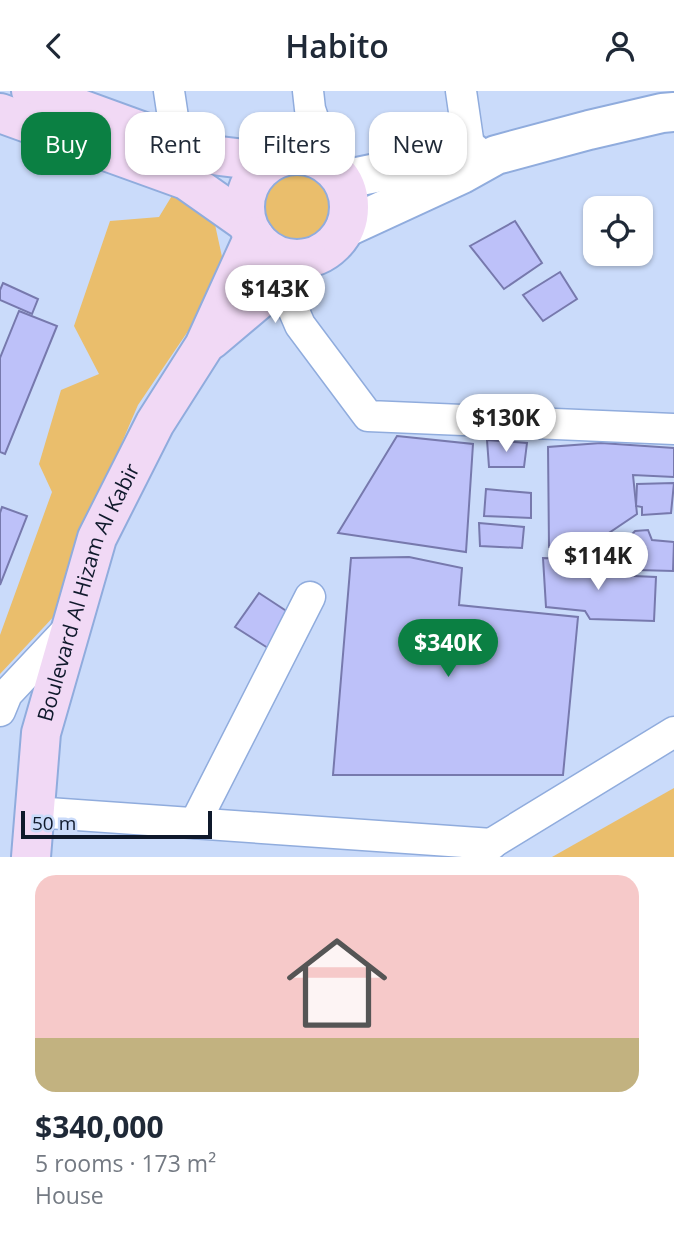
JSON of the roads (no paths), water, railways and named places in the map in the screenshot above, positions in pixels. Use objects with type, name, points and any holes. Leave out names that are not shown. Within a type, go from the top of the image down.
[{"type":"main road","points":[[31,91],[125,125]]},
{"type":"main road","points":[[0,113],[186,180],[273,251],[319,254],[330,248],[338,239],[348,217],[347,192],[323,175]]},
{"type":"main road","points":[[256,175],[248,188],[245,205],[273,251]]},
{"type":"main road","name":"Boulevard Al Hizam Al Kabir","points":[[31,857],[41,733],[97,537],[155,423],[204,346],[273,251]]},
{"type":"main road","name":"Boulevard Al Hizam Al Kabir","points":[[204,346],[273,251]]},
{"type":"street","points":[[169,91],[172,112]]},
{"type":"street","points":[[461,91],[476,161]]},
{"type":"street","points":[[345,228],[476,161],[589,130],[664,105]]},
{"type":"street","points":[[355,165],[476,161]]},
{"type":"street","points":[[273,251],[300,325],[369,416],[674,429]]},
{"type":"street","points":[[195,823],[310,597]]},
{"type":"street","points":[[0,711],[7,694],[70,627]]},
{"type":"street","points":[[34,812],[195,823],[481,850],[674,732]]}]
